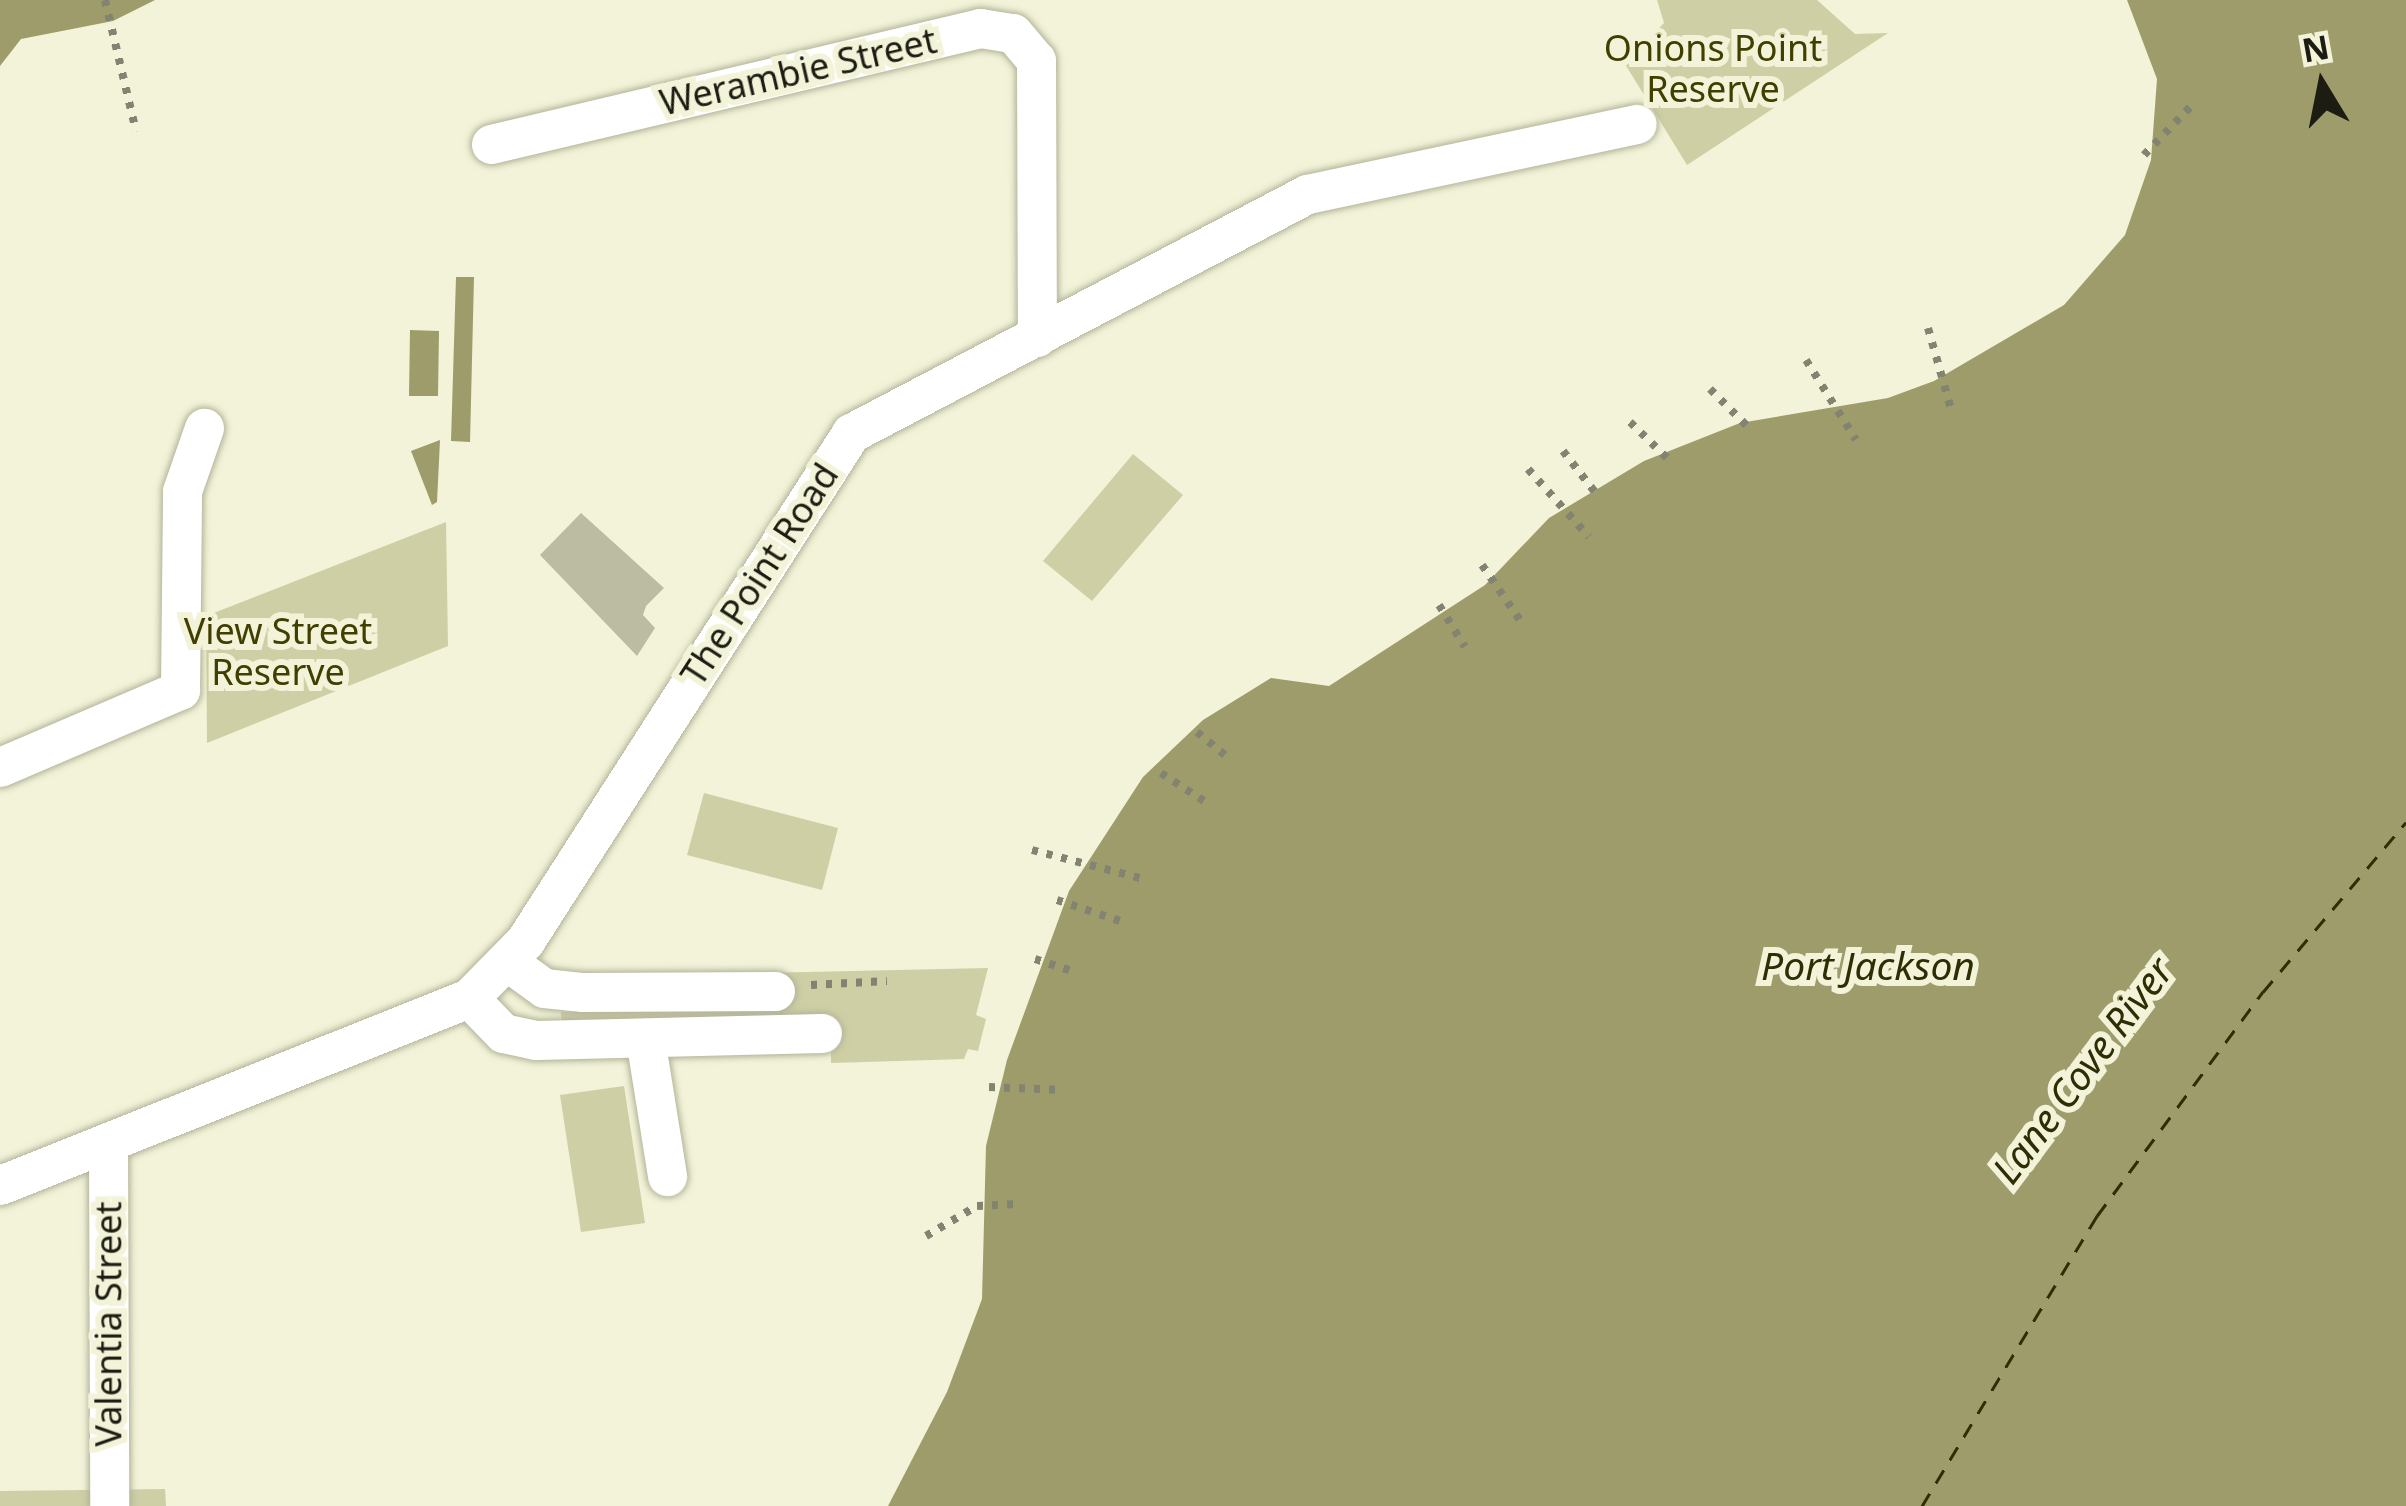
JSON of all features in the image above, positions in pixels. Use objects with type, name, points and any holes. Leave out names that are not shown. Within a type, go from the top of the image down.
[{"type":"street","name":"Werambie Street","points":[[491,144],[980,28],[1013,33],[1036,60],[1037,337]]},
{"type":"street","name":"The Point Road","points":[[0,1185],[469,998],[508,962],[851,433],[1307,194],[1637,124]]},
{"type":"street","points":[[0,767],[180,690],[182,490],[204,428]]},
{"type":"street","points":[[508,962],[544,988],[775,991]]},
{"type":"street","points":[[469,998],[503,1034],[644,1038],[822,1034]]},
{"type":"street","points":[[644,1038],[667,1175]]},
{"type":"street","name":"Valentia Street","points":[[108,1142],[109,1506]]},
{"type":"path","points":[[105,0],[136,131]]},
{"type":"path","points":[[2144,155],[2192,106]]},
{"type":"path","points":[[1928,328],[1952,409]]},
{"type":"path","points":[[1806,360],[1856,440]]},
{"type":"path","points":[[1710,389],[1748,427]]},
{"type":"path","points":[[1630,422],[1672,464]]},
{"type":"path","points":[[1563,451],[1598,496]]},
{"type":"path","points":[[1528,469],[1589,537]]},
{"type":"path","points":[[1482,565],[1520,620]]},
{"type":"path","points":[[1439,605],[1465,647]]},
{"type":"path","points":[[1197,733],[1232,760]]},
{"type":"path","points":[[1161,773],[1204,801]]},
{"type":"path","points":[[1032,850],[1144,880]]},
{"type":"path","points":[[1057,900],[1124,922]]},
{"type":"path","points":[[1035,959],[1078,973]]},
{"type":"path","points":[[775,991],[887,981]]},
{"type":"path","points":[[989,1088],[1063,1090]]},
{"type":"path","points":[[926,1236],[977,1206],[1018,1204]]},
{"type":"green space","name":"Onions Point Reserve","points":[[1657,0],[1817,0],[1855,34],[1888,33],[1687,165],[1625,64],[1664,23]]},
{"type":"green space","points":[[1133,454],[1183,495],[1092,601],[1043,561]]},
{"type":"green space","name":"View Street Reserve","points":[[446,522],[448,646],[207,743],[206,616]]},
{"type":"green space","points":[[704,793],[838,828],[822,890],[687,855]]},
{"type":"green space","points":[[988,968],[976,1015],[986,1019],[978,1051],[968,1049],[964,1059],[831,1063],[831,1048],[562,1028],[561,1012],[766,1009],[574,977]]},
{"type":"green space","points":[[624,1086],[645,1223],[581,1232],[560,1095]]},
{"type":"green space","points":[[165,1489],[166,1506],[0,1506],[0,1491]]},
{"type":"water","points":[[0,0],[155,0],[113,21],[21,39],[0,66]]},
{"type":"water","name":"Port Jackson","points":[[2127,0],[2406,0],[2406,1506],[888,1506],[947,1392],[982,1299],[986,1146],[1007,1060],[1069,891],[1143,777],[1203,720],[1271,678],[1329,686],[1485,585],[1549,518],[1644,461],[1740,423],[1888,398],[1934,381],[2064,305],[2125,235],[2151,160],[2157,79]]},
{"type":"water","points":[[456,277],[474,277],[470,442],[451,441]]},
{"type":"water","points":[[410,330],[439,331],[438,396],[409,396]]},
{"type":"water","points":[[440,440],[437,502],[432,505],[411,451]]},
{"type":"building","points":[[581,513],[664,588],[646,606],[643,615],[655,628],[637,656],[540,555]]},
{"type":"ferry route","points":[[1922,1506],[2097,1216],[2263,992],[2406,822]]},
{"type":"water label","name":"Lane Cove River","points":[[2082,1070]]}]
